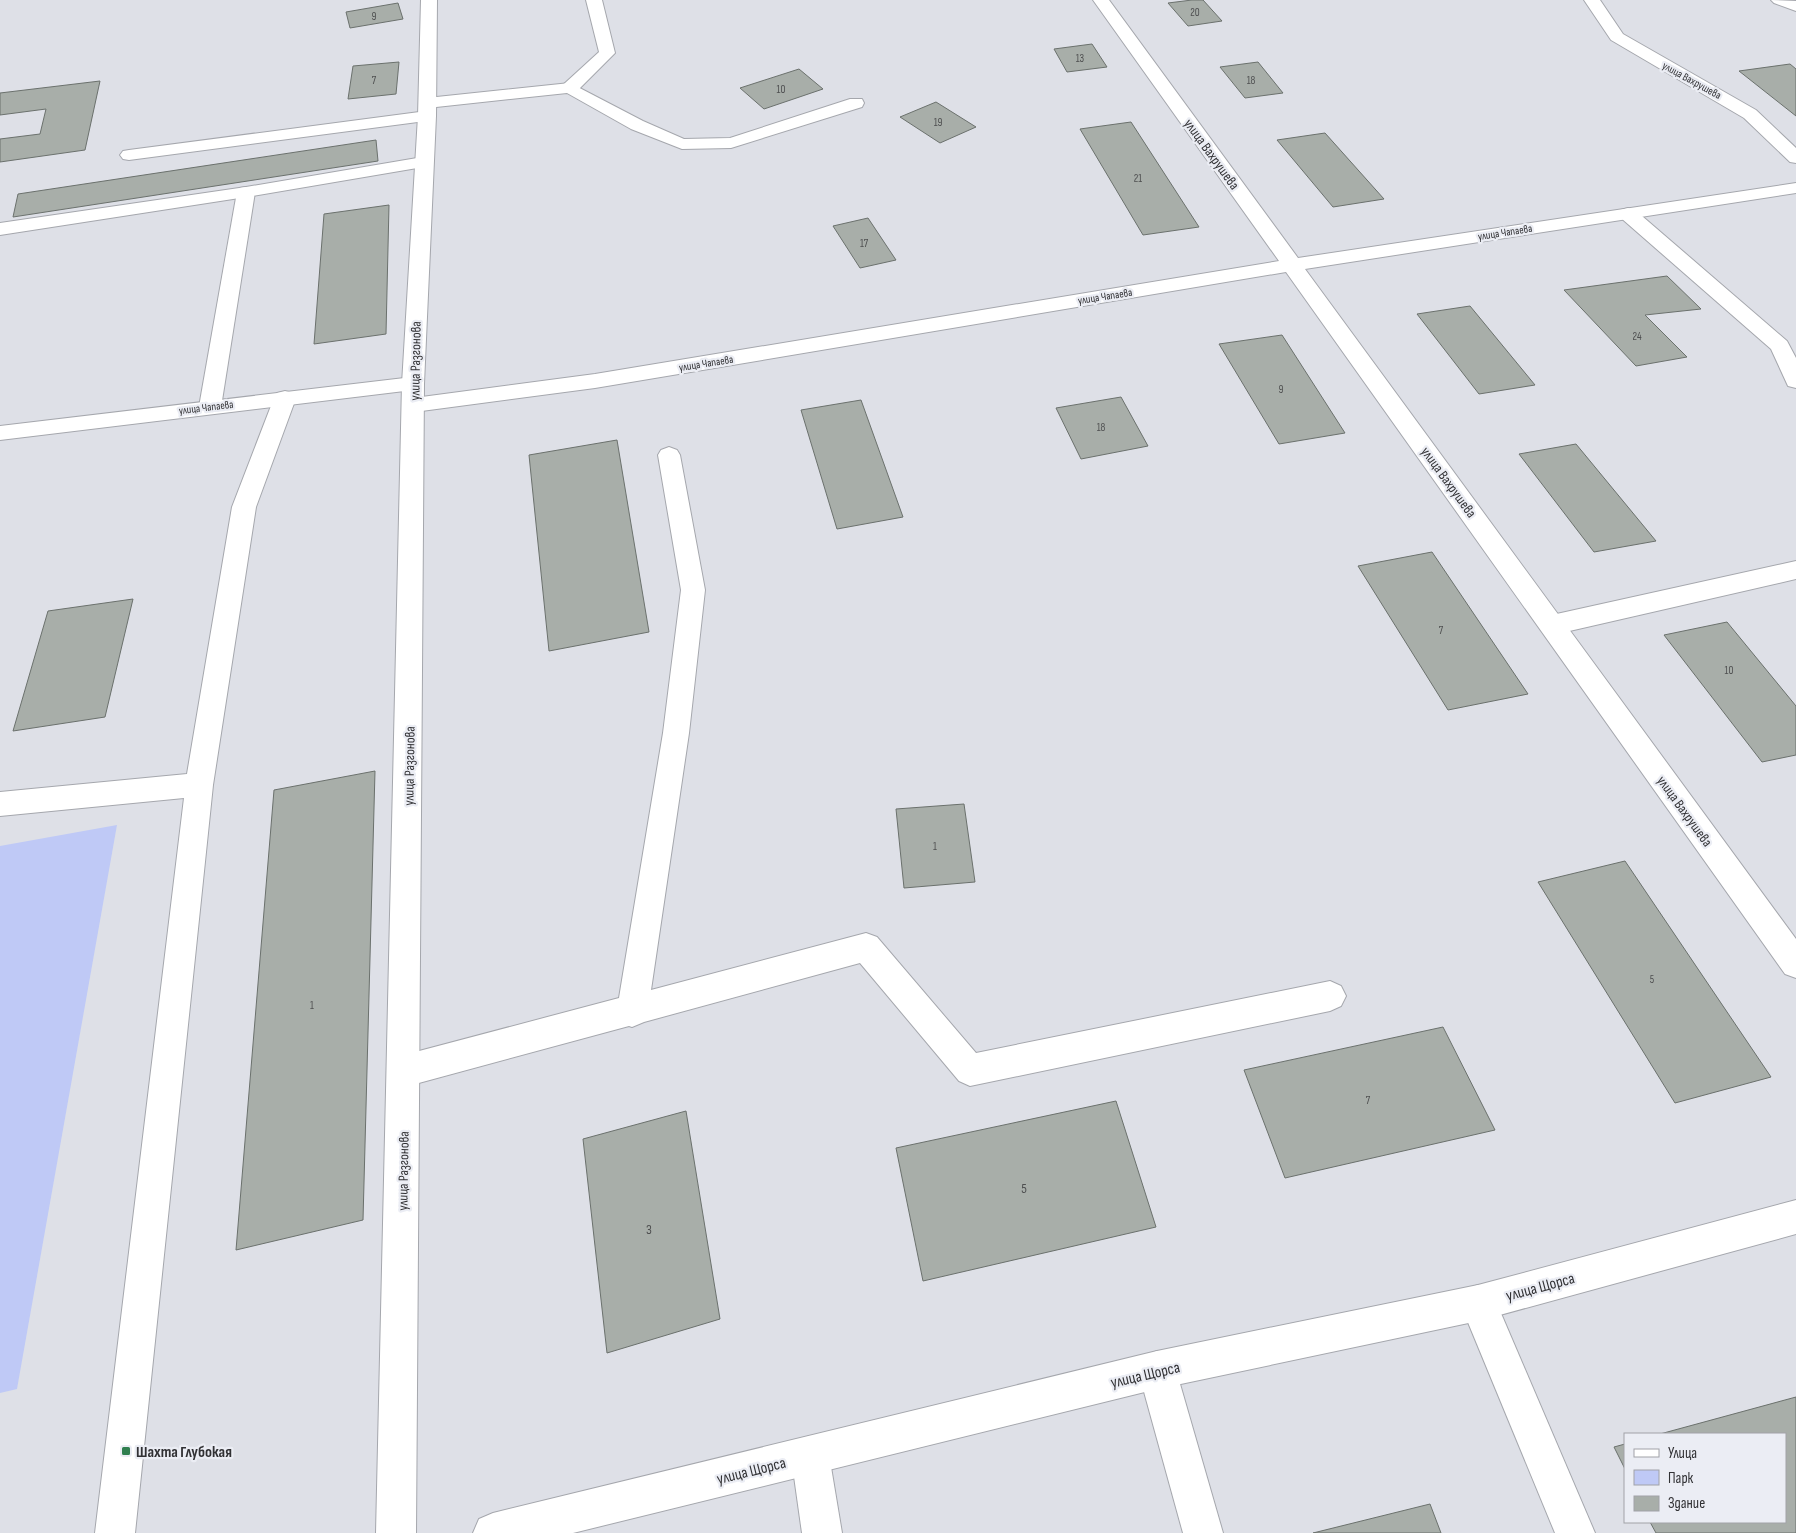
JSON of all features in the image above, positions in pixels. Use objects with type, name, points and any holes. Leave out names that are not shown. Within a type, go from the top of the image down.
[{"type":"street","name":"улица Разгонова","points":[[396,1533],[414,394],[423,162],[427,110],[429,0]]},
{"type":"street","points":[[129,154],[570,88],[607,53],[594,0]]},
{"type":"street","name":"улица Вахрушева","points":[[1102,0],[1796,964]]},
{"type":"street","name":"улица Вахрушева","points":[[1592,0],[1616,37],[1750,114],[1796,158]]},
{"type":"street","points":[[1779,0],[1796,6]]},
{"type":"street","points":[[570,88],[637,125],[682,144],[731,143],[856,102]]},
{"type":"street","points":[[0,228],[246,192],[423,162]]},
{"type":"street","name":"улица Чапаева","points":[[0,433],[286,398],[414,394],[594,381],[1292,266],[1796,188]]},
{"type":"street","points":[[210,406],[246,192]]},
{"type":"street","points":[[1628,214],[1780,346],[1796,381]]},
{"type":"street","points":[[115,1533],[199,785],[244,507],[286,398]]},
{"type":"street","points":[[632,1012],[676,732],[693,590],[669,456]]},
{"type":"street","points":[[1552,625],[1796,570]]},
{"type":"street","points":[[0,804],[199,785]]},
{"type":"street","points":[[404,1071],[632,1012],[866,947],[970,1070],[1330,996]]},
{"type":"street","name":"улица Щорса","points":[[493,1533],[1157,1370],[1478,1303],[1796,1217]]},
{"type":"street","points":[[1478,1303],[1574,1533]]},
{"type":"street","points":[[1157,1370],[1204,1533]]},
{"type":"street","points":[[810,1456],[822,1533]]},
{"type":"green space","points":[[117,825],[17,1389],[0,1393],[0,846]]},
{"type":"building","points":[[1203,0],[1222,21],[1188,26],[1168,3]]},
{"type":"building","points":[[398,3],[403,19],[350,28],[346,12]]},
{"type":"building","points":[[1092,44],[1107,67],[1067,72],[1054,49]]},
{"type":"building","points":[[399,62],[396,94],[348,99],[353,66]]},
{"type":"building","points":[[1258,62],[1283,93],[1245,98],[1220,67]]},
{"type":"building","points":[[1790,64],[1796,69],[1796,116],[1739,71]]},
{"type":"building","points":[[799,69],[823,89],[764,109],[740,88]]},
{"type":"building","points":[[100,81],[85,150],[0,162],[0,139],[40,134],[46,109],[0,115],[0,93]]},
{"type":"building","points":[[936,102],[976,127],[940,143],[900,117]]},
{"type":"building","points":[[1131,122],[1199,227],[1143,235],[1080,129]]},
{"type":"building","points":[[1325,133],[1384,199],[1333,207],[1277,140]]},
{"type":"building","points":[[376,140],[378,161],[13,217],[18,194]]},
{"type":"building","points":[[389,205],[386,334],[314,344],[324,214]]},
{"type":"building","points":[[868,218],[896,260],[860,268],[833,226]]},
{"type":"building","points":[[1667,276],[1701,309],[1645,315],[1687,357],[1636,366],[1564,290]]},
{"type":"building","points":[[1470,306],[1535,385],[1479,394],[1417,314]]},
{"type":"building","points":[[1282,335],[1345,433],[1279,444],[1219,344]]},
{"type":"building","points":[[1121,397],[1148,446],[1081,459],[1056,408]]},
{"type":"building","points":[[861,400],[903,517],[837,529],[801,410]]},
{"type":"building","points":[[617,440],[649,632],[549,651],[529,455]]},
{"type":"building","points":[[1576,444],[1656,541],[1594,552],[1519,454]]},
{"type":"building","points":[[1432,552],[1528,694],[1448,710],[1358,566]]},
{"type":"building","points":[[133,599],[105,717],[13,731],[48,611]]},
{"type":"building","points":[[1727,622],[1796,706],[1796,755],[1762,762],[1664,635]]},
{"type":"building","points":[[375,771],[363,1220],[236,1250],[274,790]]},
{"type":"building","points":[[964,804],[975,882],[904,888],[896,809]]},
{"type":"building","points":[[1625,861],[1771,1077],[1675,1103],[1538,882]]},
{"type":"building","points":[[1443,1027],[1495,1130],[1285,1178],[1244,1070]]},
{"type":"building","points":[[1116,1101],[1156,1227],[923,1281],[896,1148]]},
{"type":"building","points":[[686,1111],[720,1319],[607,1353],[583,1139]]},
{"type":"building","points":[[1796,1397],[1796,1533],[1656,1533],[1651,1523],[1786,1523],[1786,1433],[1664,1433]]},
{"type":"building","points":[[1624,1444],[1624,1467],[1614,1447]]},
{"type":"building","points":[[1430,1504],[1441,1533],[1313,1533]]},
{"type":"place","name":"Шахта Глубокая","points":[[126,1451]]}]
